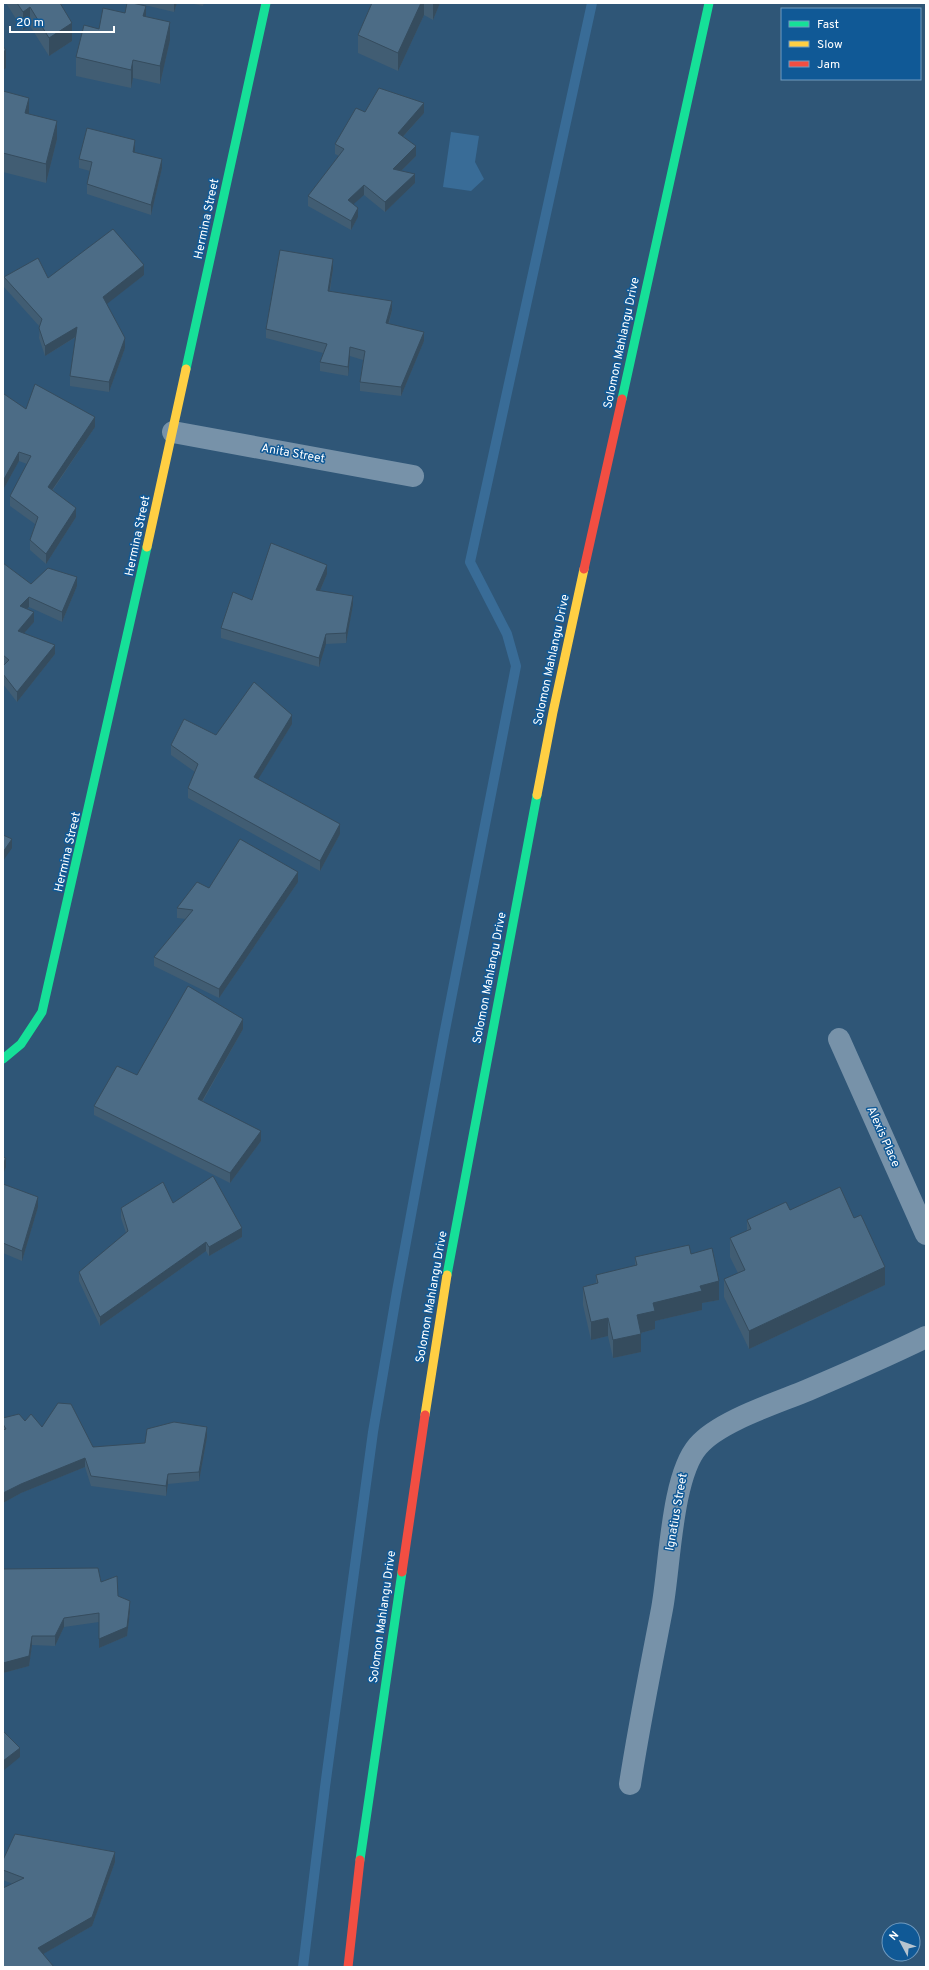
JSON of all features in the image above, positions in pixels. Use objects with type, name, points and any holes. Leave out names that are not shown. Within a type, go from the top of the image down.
[{"type":"main road","name":"Hermina Street","points":[[3,1059],[13,1053],[28,1036],[42,1012],[75,873],[173,432],[266,3]]},
{"type":"main road","name":"Solomon Mahlangu Drive","points":[[348,1967],[358,1874],[440,1312],[553,712],[710,3]]},
{"type":"street","name":"Anita Street","points":[[173,432],[413,476]]},
{"type":"street","name":"Alexis Place","points":[[839,1039],[926,1234]]},
{"type":"street","name":"Ignatius Street","points":[[630,1784],[643,1701],[662,1608],[678,1494],[686,1464],[698,1445],[734,1421],[869,1364],[926,1337]]},
{"type":"water","points":[[451,132],[479,136],[475,162],[484,179],[471,191],[443,187]]},
{"type":"building","points":[[17,3],[60,3],[72,23],[49,38],[30,7],[23,12]]},
{"type":"building","points":[[127,3],[146,6],[143,16],[170,22],[160,66],[133,60],[131,70],[76,57],[84,25],[99,29],[103,8],[125,13]]},
{"type":"building","points":[[372,3],[421,3],[398,53],[358,35]]},
{"type":"building","points":[[379,88],[424,103],[398,133],[416,146],[393,169],[415,174],[385,202],[364,185],[348,200],[358,208],[351,221],[308,196],[344,149],[335,144],[356,108],[365,112]]},
{"type":"building","points":[[3,91],[29,98],[25,113],[57,121],[46,164],[3,153]]},
{"type":"building","points":[[87,128],[135,140],[133,152],[162,159],[151,205],[87,184],[92,162],[79,159]]},
{"type":"building","points":[[113,229],[144,265],[103,297],[125,338],[109,382],[70,376],[77,327],[45,346],[39,328],[42,319],[4,277],[38,258],[48,278]]},
{"type":"building","points":[[280,250],[333,259],[328,291],[392,301],[386,323],[424,332],[401,387],[360,382],[365,351],[350,347],[348,367],[320,362],[327,344],[266,329]]},
{"type":"building","points":[[35,384],[95,417],[48,487],[76,508],[46,554],[30,540],[38,517],[10,496],[31,456],[19,452],[3,481],[3,395],[4,394],[26,409]]},
{"type":"building","points":[[271,543],[327,565],[316,590],[353,596],[346,633],[326,634],[319,658],[221,628],[233,592],[252,600]]},
{"type":"building","points":[[3,563],[31,584],[48,568],[77,577],[62,612],[29,597],[20,606],[34,612],[18,631],[55,645],[17,692],[3,674],[3,666],[9,660],[3,655]]},
{"type":"building","points":[[254,682],[292,715],[254,777],[340,824],[320,861],[188,788],[198,764],[171,745],[184,719],[216,735]]},
{"type":"building","points":[[3,835],[12,839],[3,852]]},
{"type":"building","points":[[240,839],[298,872],[219,989],[154,957],[193,910],[177,908],[197,882],[209,888]]},
{"type":"building","points":[[188,986],[243,1019],[198,1099],[261,1131],[230,1173],[94,1106],[117,1066],[137,1075]]},
{"type":"building","points":[[3,1157],[6,1158],[3,1164]]},
{"type":"building","points":[[213,1176],[242,1228],[209,1247],[206,1242],[100,1317],[79,1272],[128,1231],[121,1208],[163,1182],[173,1203]]},
{"type":"building","points":[[3,1184],[38,1197],[22,1251],[3,1243]]},
{"type":"building","points":[[840,1187],[854,1218],[861,1215],[885,1267],[749,1331],[724,1279],[745,1270],[730,1238],[751,1229],[747,1220],[786,1202],[790,1210]]},
{"type":"building","points":[[689,1245],[691,1254],[712,1248],[719,1281],[700,1286],[702,1291],[653,1303],[655,1311],[637,1315],[641,1334],[613,1340],[608,1318],[591,1322],[583,1287],[598,1283],[596,1275],[637,1265],[635,1257]]},
{"type":"building","points":[[58,1403],[71,1404],[93,1447],[145,1443],[147,1429],[174,1422],[207,1427],[199,1472],[168,1474],[166,1486],[91,1476],[85,1458],[21,1484],[3,1493],[3,1430],[6,1429],[3,1424],[3,1418],[19,1414],[25,1421],[31,1414],[42,1427]]},
{"type":"building","points":[[98,1568],[101,1582],[117,1576],[118,1596],[130,1601],[127,1627],[99,1639],[99,1613],[64,1618],[55,1636],[32,1636],[29,1656],[3,1663],[3,1569]]},
{"type":"building","points":[[3,1731],[20,1748],[3,1761]]},
{"type":"building","points":[[15,1834],[115,1852],[92,1917],[38,1948],[54,1967],[3,1967],[3,1888],[24,1878],[3,1870],[3,1860]]},
{"type":"waterway","points":[[303,1967],[325,1787],[373,1432],[444,1035],[516,666],[507,634],[470,562],[592,3]]},
{"type":"traffic: fast","points":[[186,369],[266,3]]},
{"type":"traffic: fast","points":[[622,399],[709,3]]},
{"type":"traffic: fast","points":[[3,1059],[21,1044],[42,1012],[147,547]]},
{"type":"traffic: fast","points":[[447,1275],[537,795]]},
{"type":"traffic: fast","points":[[360,1860],[402,1572]]},
{"type":"traffic: slow","points":[[147,547],[186,369]]},
{"type":"traffic: slow","points":[[537,795],[553,712],[584,569]]},
{"type":"traffic: slow","points":[[425,1415],[447,1275]]},
{"type":"traffic: jam","points":[[584,569],[622,399]]},
{"type":"traffic: jam","points":[[402,1572],[425,1415]]},
{"type":"traffic: jam","points":[[348,1967],[360,1860]]}]
